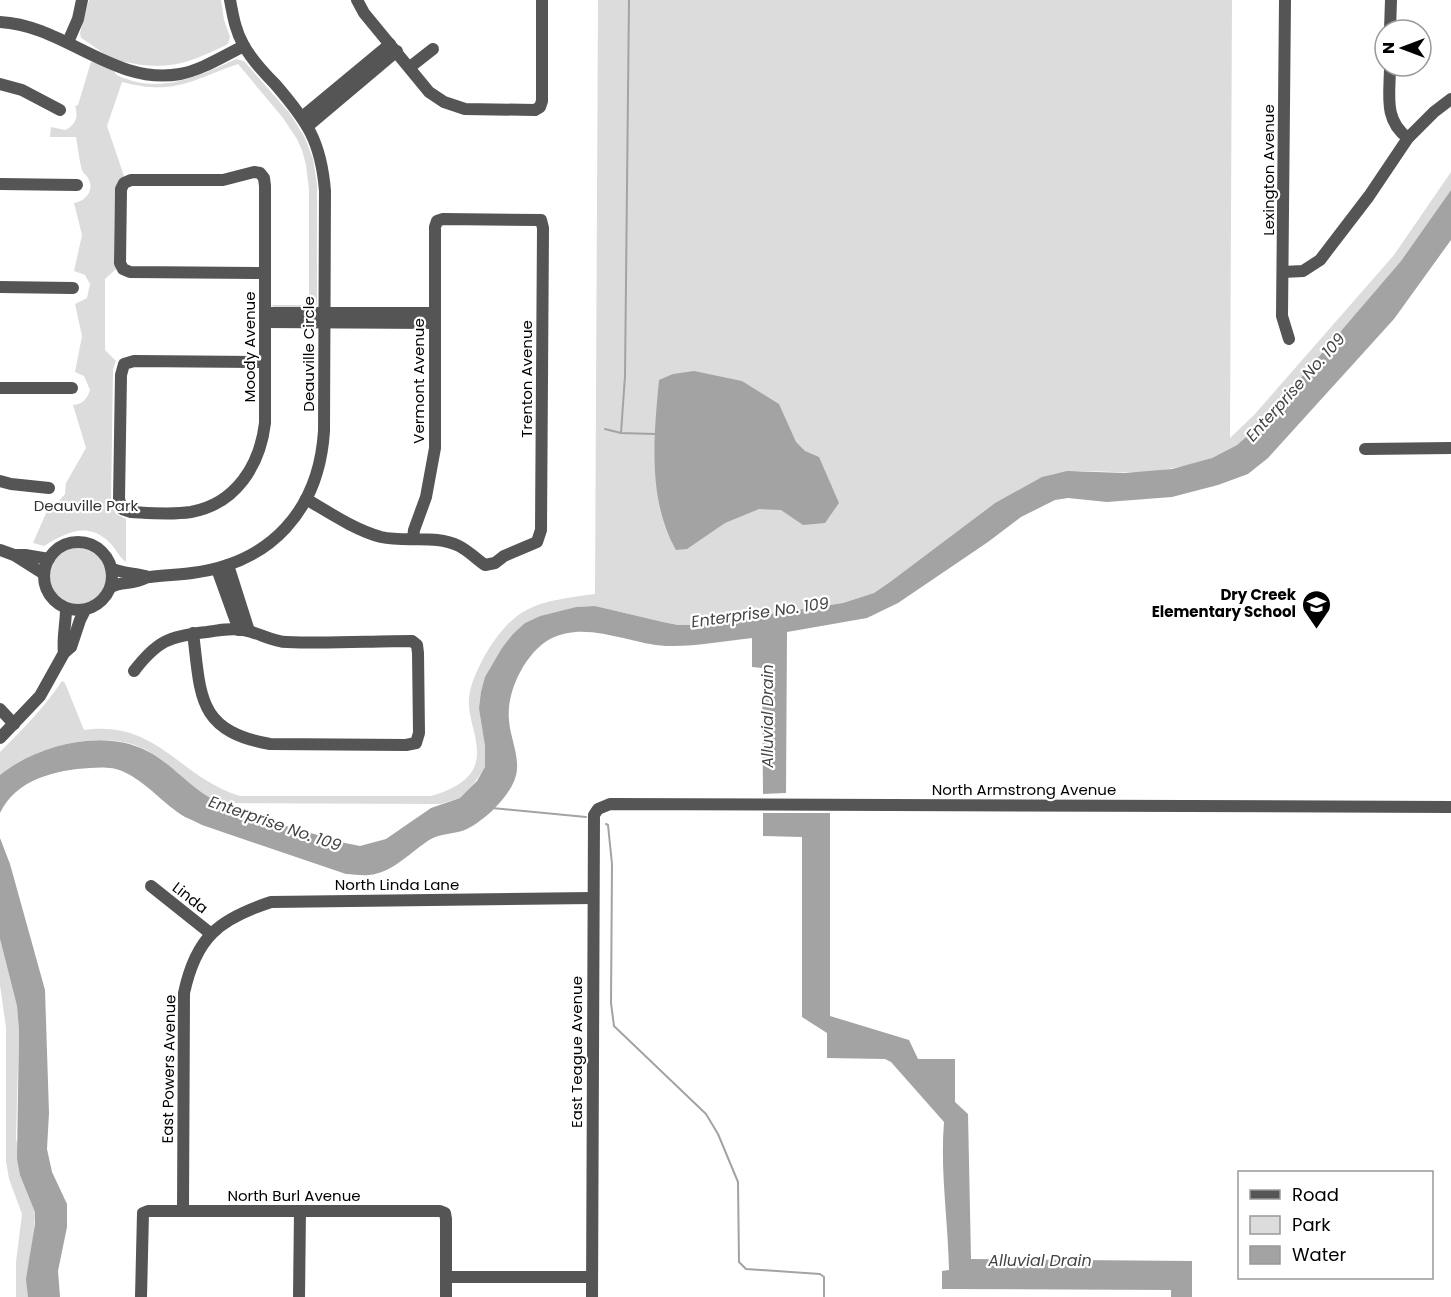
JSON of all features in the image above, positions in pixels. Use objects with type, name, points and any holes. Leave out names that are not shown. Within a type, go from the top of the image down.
[{"type":"street","points":[[68,42],[78,19],[82,0]]},
{"type":"street","points":[[357,0],[364,13],[429,92],[444,102],[465,109],[535,110],[540,107],[542,101],[542,0]]},
{"type":"street","name":"Lexington Avenue","points":[[1285,0],[1282,316],[1289,339]]},
{"type":"street","points":[[1390,0],[1390,18]]},
{"type":"street","name":"Deauville Circle","points":[[111,587],[118,583],[148,577],[192,573],[223,567],[266,546],[283,531],[306,500],[320,467],[323,448],[324,169],[320,153],[305,121],[253,61],[244,46],[236,28],[231,2]]},
{"type":"street","points":[[0,22],[24,25],[68,42],[121,68],[147,75],[190,71],[244,46]]},
{"type":"street","points":[[305,121],[393,47]]},
{"type":"street","points":[[410,67],[433,49]]},
{"type":"street","points":[[1390,78],[1392,122],[1399,132],[1408,138]]},
{"type":"street","points":[[0,84],[22,90],[60,110]]},
{"type":"street","points":[[1283,272],[1303,271],[1320,260],[1364,204],[1408,138],[1451,99]]},
{"type":"street","name":"Moody Avenue","points":[[264,273],[130,272],[123,269],[120,262],[124,183],[131,180],[223,180],[254,172],[260,173],[264,178],[265,186],[264,273],[265,317],[265,362],[265,423],[260,448],[246,478],[233,491],[215,503],[198,510],[178,513],[130,512],[122,509],[119,500],[121,375],[124,364],[134,361],[265,362]]},
{"type":"street","points":[[0,184],[77,184]]},
{"type":"street","name":"Vermont Avenue","points":[[413,539],[427,490],[435,448],[434,318],[435,227],[437,221],[443,219],[541,220]]},
{"type":"street","name":"Trenton Avenue","points":[[413,539],[435,539],[448,542],[465,549],[485,565],[490,565],[539,539],[543,228],[541,220]]},
{"type":"street","points":[[0,287],[73,288]]},
{"type":"street","points":[[265,317],[434,318]]},
{"type":"street","points":[[0,388],[72,388]]},
{"type":"street","points":[[1365,449],[1451,448]]},
{"type":"street","points":[[0,481],[49,488]]},
{"type":"street","points":[[306,500],[372,534],[395,539],[413,539]]},
{"type":"street","points":[[68,543],[89,543],[98,548],[106,556],[111,568],[111,587],[106,597],[97,605],[85,610],[66,609],[57,603],[45,586],[44,574],[49,559],[58,548],[68,543]]},
{"type":"street","points":[[0,550],[14,555],[44,574]]},
{"type":"street","points":[[14,555],[49,559]]},
{"type":"street","points":[[223,567],[244,630]]},
{"type":"street","name":"Deauville Circle","points":[[111,568],[148,577]]},
{"type":"street","points":[[64,653],[62,644],[66,609]]},
{"type":"street","points":[[0,738],[40,696],[64,653],[71,647],[85,610]]},
{"type":"street","points":[[134,671],[148,652],[156,646],[193,633],[244,630],[282,642],[412,641],[417,645],[419,733],[416,743],[406,745],[270,744],[250,740],[231,732],[210,714],[203,703],[193,633]]},
{"type":"street","points":[[0,709],[14,724]]},
{"type":"street","name":"North Armstrong Avenue","points":[[599,809],[610,804],[1451,807]]},
{"type":"street","name":"East Teague Avenue","points":[[592,1297],[592,898],[594,815],[599,809]]},
{"type":"street","name":"Linda","points":[[151,886],[210,933]]},
{"type":"street","name":"North Linda Lane","points":[[210,933],[230,919],[271,902],[592,898]]},
{"type":"street","name":"East Powers Avenue","points":[[183,1211],[184,993],[194,961],[210,933]]},
{"type":"street","name":"North Burl Avenue","points":[[141,1297],[143,1213],[148,1211],[440,1211],[445,1213],[446,1277]]},
{"type":"street","points":[[299,1297],[300,1211]]},
{"type":"street","points":[[446,1297],[446,1277],[592,1277]]},
{"type":"green space","points":[[89,0],[221,0],[224,20],[230,37],[228,44],[200,57],[162,66],[148,66],[117,60],[81,38],[80,33]]},
{"type":"green space","points":[[598,0],[1232,0],[1230,438],[1254,415],[1394,255],[1451,172],[1451,190],[1401,261],[1262,423],[1237,445],[1212,458],[1148,473],[1082,471],[1053,474],[995,503],[874,593],[843,603],[697,625],[678,625],[595,606],[576,607],[540,616],[525,623],[502,648],[479,709],[485,746],[485,768],[460,798],[440,804],[219,803],[195,789],[148,751],[131,744],[92,740],[51,748],[15,765],[0,775],[0,752],[41,709],[62,681],[65,683],[84,730],[109,729],[131,733],[150,741],[200,776],[240,796],[431,796],[451,788],[469,775],[476,762],[477,754],[469,706],[470,693],[480,665],[496,638],[507,625],[531,608],[544,603],[595,594]]},
{"type":"green space","name":"Deauville Park","points":[[236,59],[244,61],[291,115],[305,138],[313,159],[317,184],[317,304],[313,308],[271,305],[309,305],[309,190],[306,165],[297,139],[283,118],[238,64],[169,87],[140,86],[122,82],[107,126],[124,176],[118,181],[115,189],[114,260],[116,269],[105,279],[105,350],[116,361],[113,369],[111,503],[116,514],[126,519],[126,562],[110,543],[94,532],[69,533],[44,546],[33,543],[50,504],[58,502],[65,494],[66,483],[86,448],[73,405],[84,400],[90,390],[84,376],[75,372],[82,336],[75,304],[87,298],[90,284],[85,275],[74,271],[82,235],[74,203],[86,197],[90,191],[90,182],[82,170],[76,137],[50,137],[51,127],[65,130],[74,124],[77,114],[75,106],[78,105],[91,62],[108,67],[117,75],[149,84],[194,77]]},
{"type":"green space","points":[[78,548],[94,553],[102,561],[107,577],[102,593],[94,601],[78,606],[62,601],[54,593],[49,577],[54,561],[62,553]]},
{"type":"green space","points":[[0,939],[17,1006],[19,1031],[16,1139],[35,1211],[28,1297],[16,1297],[16,1262],[22,1214],[9,1179],[6,1161],[6,1028],[0,985]]},
{"type":"water","name":"Enterprise No. 109","points":[[1451,190],[1451,240],[1394,319],[1268,458],[1248,474],[1218,485],[1172,497],[1107,502],[1068,498],[1055,500],[1021,517],[898,603],[867,618],[787,632],[786,793],[763,794],[762,668],[752,667],[752,638],[698,645],[666,646],[593,632],[578,632],[564,634],[541,645],[525,663],[519,674],[509,709],[517,769],[512,786],[500,802],[470,828],[431,839],[394,866],[378,873],[346,874],[202,825],[177,812],[131,776],[111,768],[77,769],[38,778],[16,792],[0,813],[0,775],[15,764],[32,755],[71,743],[111,741],[130,744],[147,751],[208,797],[248,814],[360,846],[386,839],[431,808],[460,798],[477,781],[485,767],[485,746],[479,709],[485,677],[502,648],[525,623],[540,616],[576,607],[595,606],[678,625],[697,625],[843,603],[874,593],[995,503],[1042,477],[1067,471],[1125,473],[1172,469],[1212,458],[1237,445],[1262,423],[1401,261]]},
{"type":"water","points":[[694,371],[742,381],[779,404],[796,442],[805,451],[819,457],[839,503],[825,523],[803,525],[781,510],[759,509],[725,523],[687,549],[676,550],[660,510],[657,488],[655,423],[659,380],[673,374]]},
{"type":"water","points":[[763,813],[830,813],[830,1016],[909,1040],[918,1059],[955,1059],[955,1102],[968,1114],[971,1259],[1192,1261],[1192,1297],[1171,1297],[1171,1290],[942,1289],[942,1271],[949,1270],[944,1177],[944,1122],[891,1062],[885,1059],[827,1058],[827,1033],[802,1017],[802,837],[763,836]]},
{"type":"water","points":[[0,838],[10,864],[45,990],[49,1113],[47,1149],[52,1172],[67,1204],[67,1227],[58,1271],[60,1297],[28,1297],[26,1279],[35,1212],[20,1175],[17,1159],[19,1031],[17,1006],[0,939]]},
{"type":"waterway","points":[[621,433],[625,376],[629,0]]},
{"type":"waterway","name":"Alluvial Drain","points":[[605,429],[621,433],[655,434]]},
{"type":"waterway","points":[[492,808],[586,817]]},
{"type":"waterway","points":[[606,824],[608,825],[612,864],[611,1003],[614,1026],[706,1114],[718,1134],[738,1182],[739,1262],[746,1269],[820,1274],[824,1277],[824,1297]]},
{"type":"place","name":"Dry Creek Elementary School","points":[[1317,630]]}]
